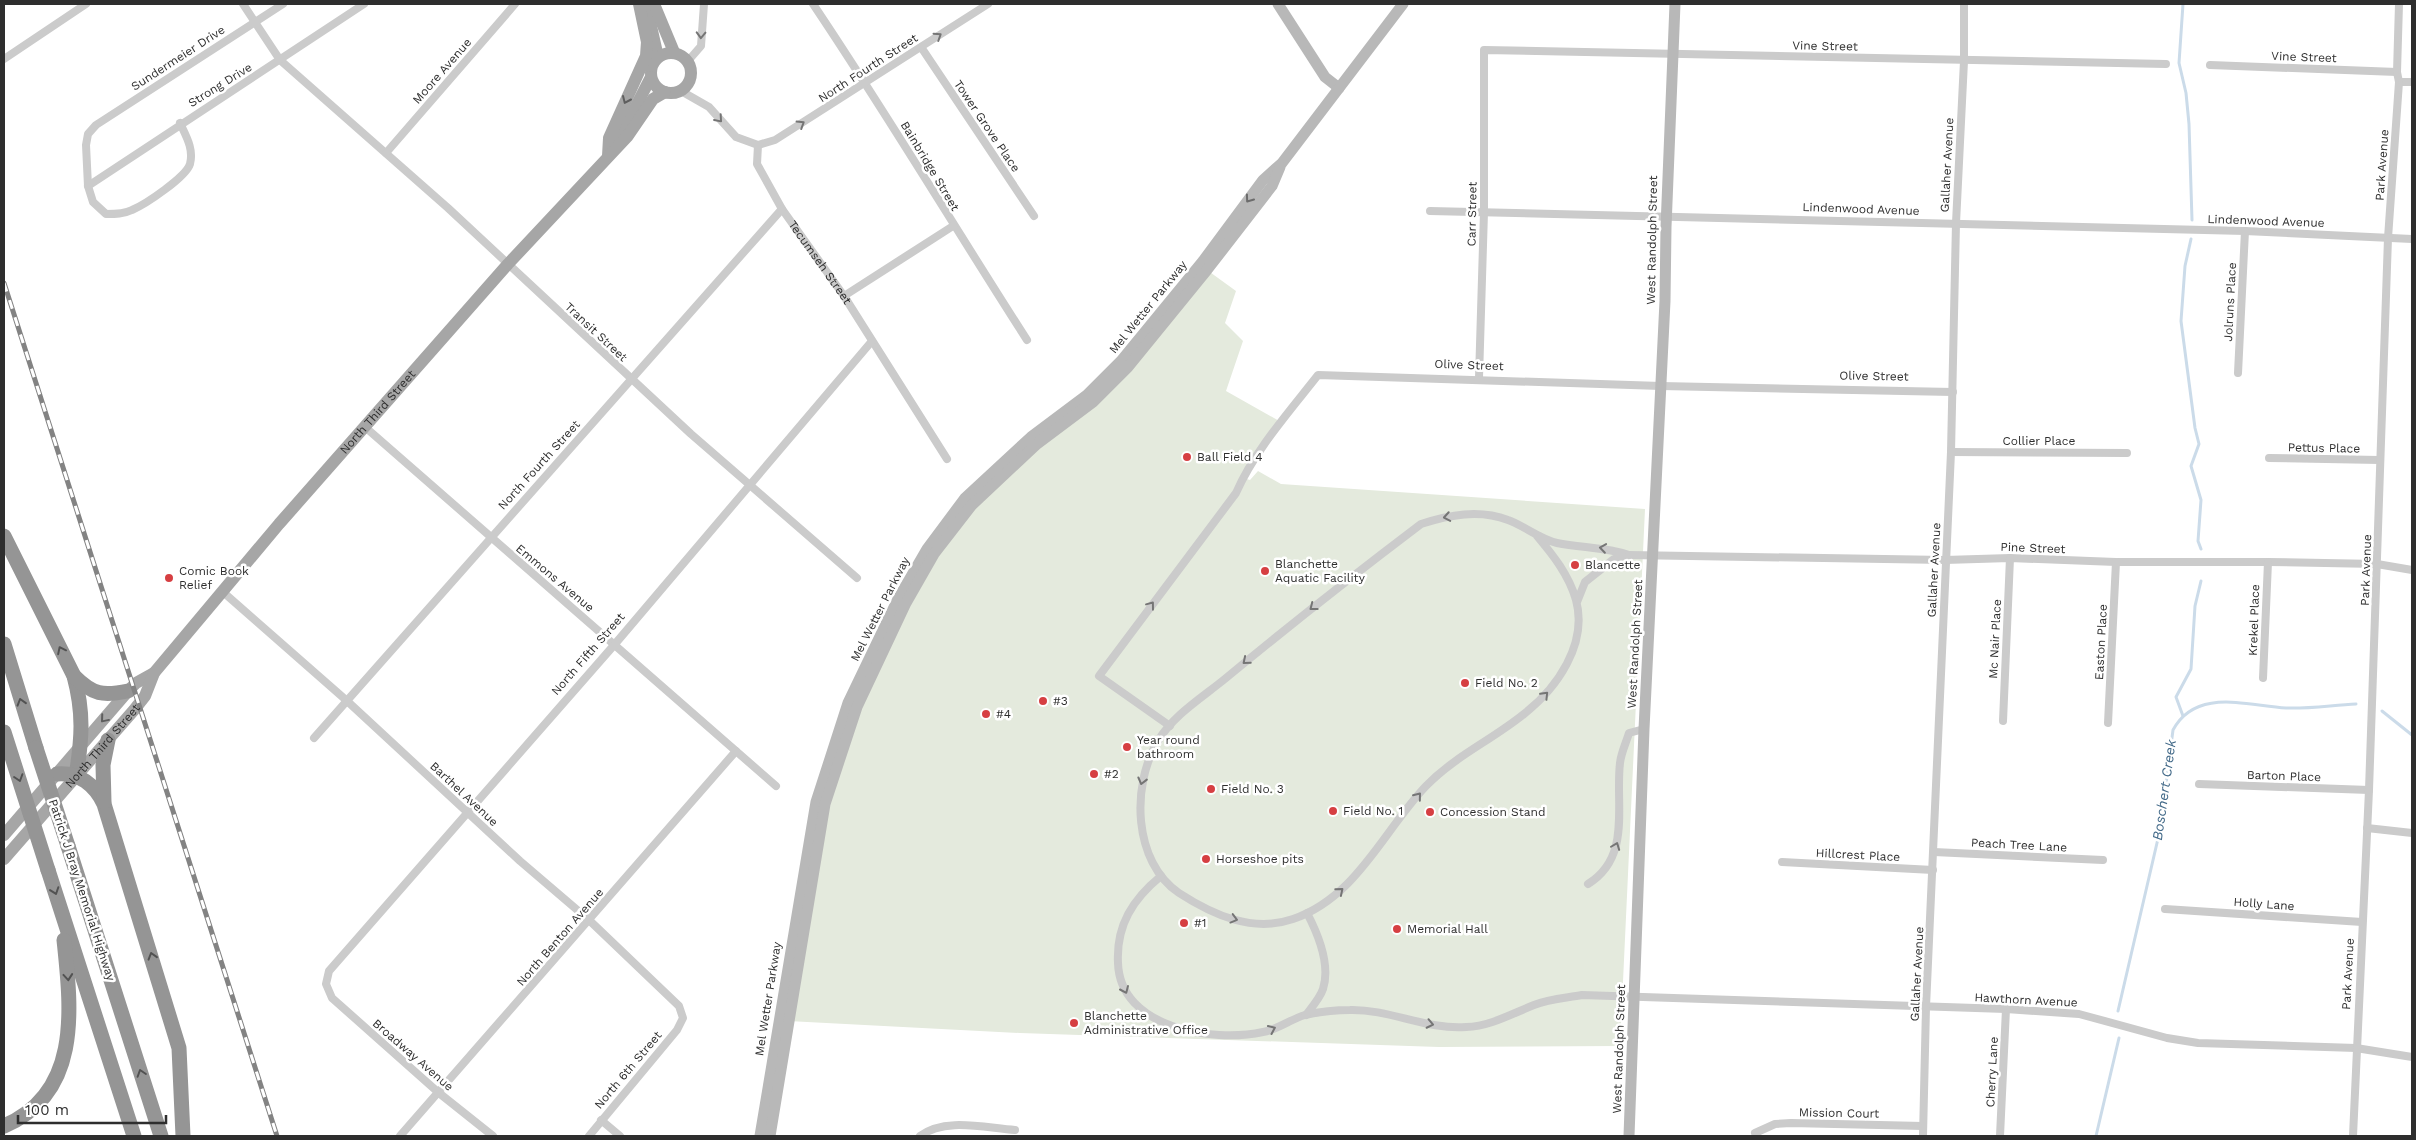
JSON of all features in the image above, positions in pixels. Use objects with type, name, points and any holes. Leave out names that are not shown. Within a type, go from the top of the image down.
[{"type":"highway","points":[[4,536],[74,676],[82,712],[76,776]]},
{"type":"highway","name":"Patrick J Bray Memorial Highway","points":[[4,644],[161,1136]]},
{"type":"highway","points":[[74,676],[83,685],[96,693],[112,694],[128,691]]},
{"type":"highway","points":[[4,732],[134,1136]]},
{"type":"highway","points":[[104,804],[103,765],[108,740]]},
{"type":"highway","points":[[58,774],[76,776],[95,788],[104,804],[179,1048],[183,1136]]},
{"type":"highway","points":[[4,1126],[23,1115],[38,1103],[58,1073],[68,1041],[70,1003],[62,912]]},
{"type":"main road","points":[[639,4],[652,56]]},
{"type":"main road","points":[[608,156],[609,138],[652,56],[646,4]]},
{"type":"main road","points":[[654,4],[674,52]]},
{"type":"main road","points":[[1278,4],[1325,77],[1339,88],[1403,4]]},
{"type":"main road","name":"West Randolph Street","points":[[1628,1136],[1635,998],[1644,729],[1661,386],[1675,4]]},
{"type":"main road","points":[[651,77],[656,86],[665,92],[681,91],[691,77],[691,68],[688,60],[674,52],[652,56]]},
{"type":"main road","name":"North Third Street","points":[[608,156],[651,77],[652,56]]},
{"type":"main road","name":"Mel Wetter Parkway","points":[[770,1136],[825,804],[857,707],[906,603],[934,554],[972,505],[1037,444],[1093,402],[1272,186],[1282,163],[1339,88]]},
{"type":"main road","name":"North Third Street","points":[[4,859],[145,696],[154,673],[365,427],[508,264],[627,137],[654,99],[665,92]]},
{"type":"main road","name":"Mel Wetter Parkway","points":[[760,1136],[816,802],[848,703],[898,599],[927,549],[966,498],[1031,437],[1087,395],[1132,355]]},
{"type":"main road","name":"North Third Street","points":[[4,835],[128,691],[136,683],[154,673]]},
{"type":"street","points":[[4,59],[86,4]]},
{"type":"street","name":"Transit Street","points":[[243,4],[280,60],[508,264],[631,380],[857,578]]},
{"type":"street","name":"Sundermeier Drive","points":[[88,186],[86,146],[88,134],[96,125],[283,4]]},
{"type":"street","name":"Strong Drive","points":[[88,186],[364,4]]},
{"type":"street","name":"Moore Avenue","points":[[386,153],[515,4]]},
{"type":"street","points":[[688,60],[700,46],[704,4]]},
{"type":"street","name":"Bainbridge Street","points":[[813,4],[866,82],[953,226],[1027,340]]},
{"type":"street","name":"North Fourth Street","points":[[758,145],[775,140],[866,82],[921,46],[974,7],[988,4]]},
{"type":"street","name":"Gallaher Avenue","points":[[1923,1136],[1926,1007],[1934,870],[1945,560],[1951,452],[1956,223],[1964,61],[1964,4]]},
{"type":"street","name":"Park Avenue","points":[[2353,1136],[2378,564],[2379,460],[2388,238],[2399,82],[2397,72],[2399,4]]},
{"type":"street","name":"Tower Grove Place","points":[[921,46],[1034,216]]},
{"type":"street","name":"Vine Street","points":[[1484,50],[2166,64]]},
{"type":"street","name":"Carr Street","points":[[1479,378],[1484,212],[1484,50]]},
{"type":"street","name":"Vine Street","points":[[2210,65],[2397,72]]},
{"type":"street","points":[[2399,82],[2412,82]]},
{"type":"street","points":[[681,91],[708,107],[736,137],[758,145]]},
{"type":"street","points":[[88,186],[93,202],[106,214],[118,214],[132,210],[162,190],[182,176],[189,166],[190,147],[180,124]]},
{"type":"street","name":"Tecumseh Street","points":[[758,145],[756,164],[782,209],[844,296],[947,459]]},
{"type":"street","name":"North Fourth Street","points":[[314,738],[782,209]]},
{"type":"street","name":"Lindenwood Avenue","points":[[1430,211],[1666,215],[2245,231],[2412,239]]},
{"type":"street","points":[[844,296],[953,226]]},
{"type":"street","name":"Jolruns Place","points":[[2238,373],[2245,231]]},
{"type":"street","name":"North Fifth Street","points":[[326,984],[329,971],[615,644],[752,485],[872,341]]},
{"type":"street","name":"Olive Street","points":[[1170,726],[1099,676],[1121,644],[1236,493],[1242,478],[1318,375],[1479,378],[1661,386],[1952,392]]},
{"type":"street","name":"Emmons Avenue","points":[[365,427],[776,786]]},
{"type":"street","name":"Collier Place","points":[[1951,452],[2127,453]]},
{"type":"street","name":"Pettus Place","points":[[2269,458],[2379,460]]},
{"type":"street","points":[[1537,536],[1555,557],[1569,581],[1577,602],[1578,618],[1574,650],[1563,672],[1547,694],[1524,714],[1444,769],[1414,800],[1350,883],[1328,901],[1292,920],[1262,924],[1233,920],[1202,907],[1175,890],[1161,876],[1153,862],[1143,836],[1140,811],[1140,785],[1158,739],[1170,726],[1289,626],[1421,524],[1445,516],[1479,514],[1508,520],[1537,536],[1556,542],[1610,549],[1629,555]]},
{"type":"street","points":[[1577,602],[1584,582],[1614,560],[1629,555]]},
{"type":"street","name":"Pine Street","points":[[1629,555],[1945,560],[2010,558],[2116,562],[2378,564],[2412,570]]},
{"type":"street","name":"Mc Nair Place","points":[[2003,721],[2010,558]]},
{"type":"street","name":"Easton Place","points":[[2108,723],[2116,562]]},
{"type":"street","name":"Krekel Place","points":[[2263,678],[2268,562]]},
{"type":"street","name":"Barthel Avenue","points":[[223,592],[346,700],[520,861],[590,920],[679,1006],[683,1018]]},
{"type":"street","points":[[1588,884],[1600,877],[1619,842],[1620,762],[1629,733],[1644,729]]},
{"type":"street","name":"North Benton Avenue","points":[[400,1136],[736,751]]},
{"type":"street","name":"Barton Place","points":[[2199,784],[2369,790]]},
{"type":"street","points":[[2367,828],[2412,833]]},
{"type":"street","name":"Peach Tree Lane","points":[[1934,852],[2103,860]]},
{"type":"street","name":"Hillcrest Place","points":[[1782,862],[1934,870]]},
{"type":"street","name":"Hawthorn Avenue","points":[[1161,876],[1133,903],[1122,924],[1118,943],[1118,971],[1127,996],[1145,1013],[1170,1026],[1196,1032],[1238,1036],[1265,1032],[1306,1015],[1351,1010],[1376,1012],[1439,1026],[1465,1028],[1488,1024],[1534,1005],[1582,995],[2006,1009],[2079,1014],[2167,1038],[2198,1043],[2356,1048],[2412,1057]]},
{"type":"street","name":"Holly Lane","points":[[2164,909],[2362,922]]},
{"type":"street","points":[[1306,1015],[1321,993],[1325,982],[1321,946],[1307,912]]},
{"type":"street","name":"Broadway Avenue","points":[[326,984],[332,998],[438,1093],[492,1136]]},
{"type":"street","name":"Cherry Lane","points":[[2000,1136],[2006,1009]]},
{"type":"street","name":"North 6th Street","points":[[588,1136],[676,1030],[683,1018]]},
{"type":"street","points":[[601,1120],[620,1136]]},
{"type":"street","name":"Mission Court","points":[[1755,1133],[1775,1124],[1923,1126]]},
{"type":"street","points":[[920,1136],[930,1130],[946,1125],[1015,1130]]},
{"type":"shaded area","points":[[1207,270],[1236,291],[1225,323],[1243,341],[1226,391],[1281,422],[1243,478],[1250,480],[1258,471],[1281,484],[1645,509],[1620,1046],[1439,1047],[1020,1033],[788,1021],[825,804],[857,707],[906,603],[972,505]]},
{"type":"waterway","points":[[2183,4],[2179,63],[2186,93],[2189,124],[2192,220]]},
{"type":"waterway","points":[[2191,239],[2185,266],[2181,321],[2195,428],[2199,444],[2191,466],[2201,500],[2198,541],[2201,549]]},
{"type":"waterway","points":[[2183,716],[2176,697],[2191,669],[2195,606],[2201,581]]},
{"type":"waterway","name":"Boschert Creek","points":[[2118,1011],[2160,830],[2173,730],[2183,717],[2195,708],[2224,702],[2286,708],[2356,704]]},
{"type":"waterway","name":"Boschert Creek","points":[[2382,711],[2412,735]]},
{"type":"waterway","name":"Boschert Creek","points":[[2096,1136],[2119,1038]]},
{"type":"railway","points":[[4,283],[277,1136]]},
{"type":"place","name":"Ball Field 4","points":[[1187,457]]},
{"type":"place","name":"Blancette","points":[[1575,565]]},
{"type":"place","name":"Blanchette Aquatic Facility","points":[[1265,571]]},
{"type":"place","name":"Comic Book Relief","points":[[169,578]]},
{"type":"place","name":"Field No. 2","points":[[1465,683]]},
{"type":"place","name":"#3","points":[[1043,701]]},
{"type":"place","name":"#4","points":[[986,714]]},
{"type":"place","name":"Year round bathroom","points":[[1127,747]]},
{"type":"place","name":"#2","points":[[1094,774]]},
{"type":"place","name":"Field No. 3","points":[[1211,789]]},
{"type":"place","name":"Field No. 1","points":[[1333,811]]},
{"type":"place","name":"Concession Stand","points":[[1430,812]]},
{"type":"place","name":"Horseshoe pits","points":[[1206,859]]},
{"type":"place","name":"#1","points":[[1184,923]]},
{"type":"place","name":"Memorial Hall","points":[[1397,929]]},
{"type":"place","name":"Blanchette Administrative Office","points":[[1074,1023]]}]
